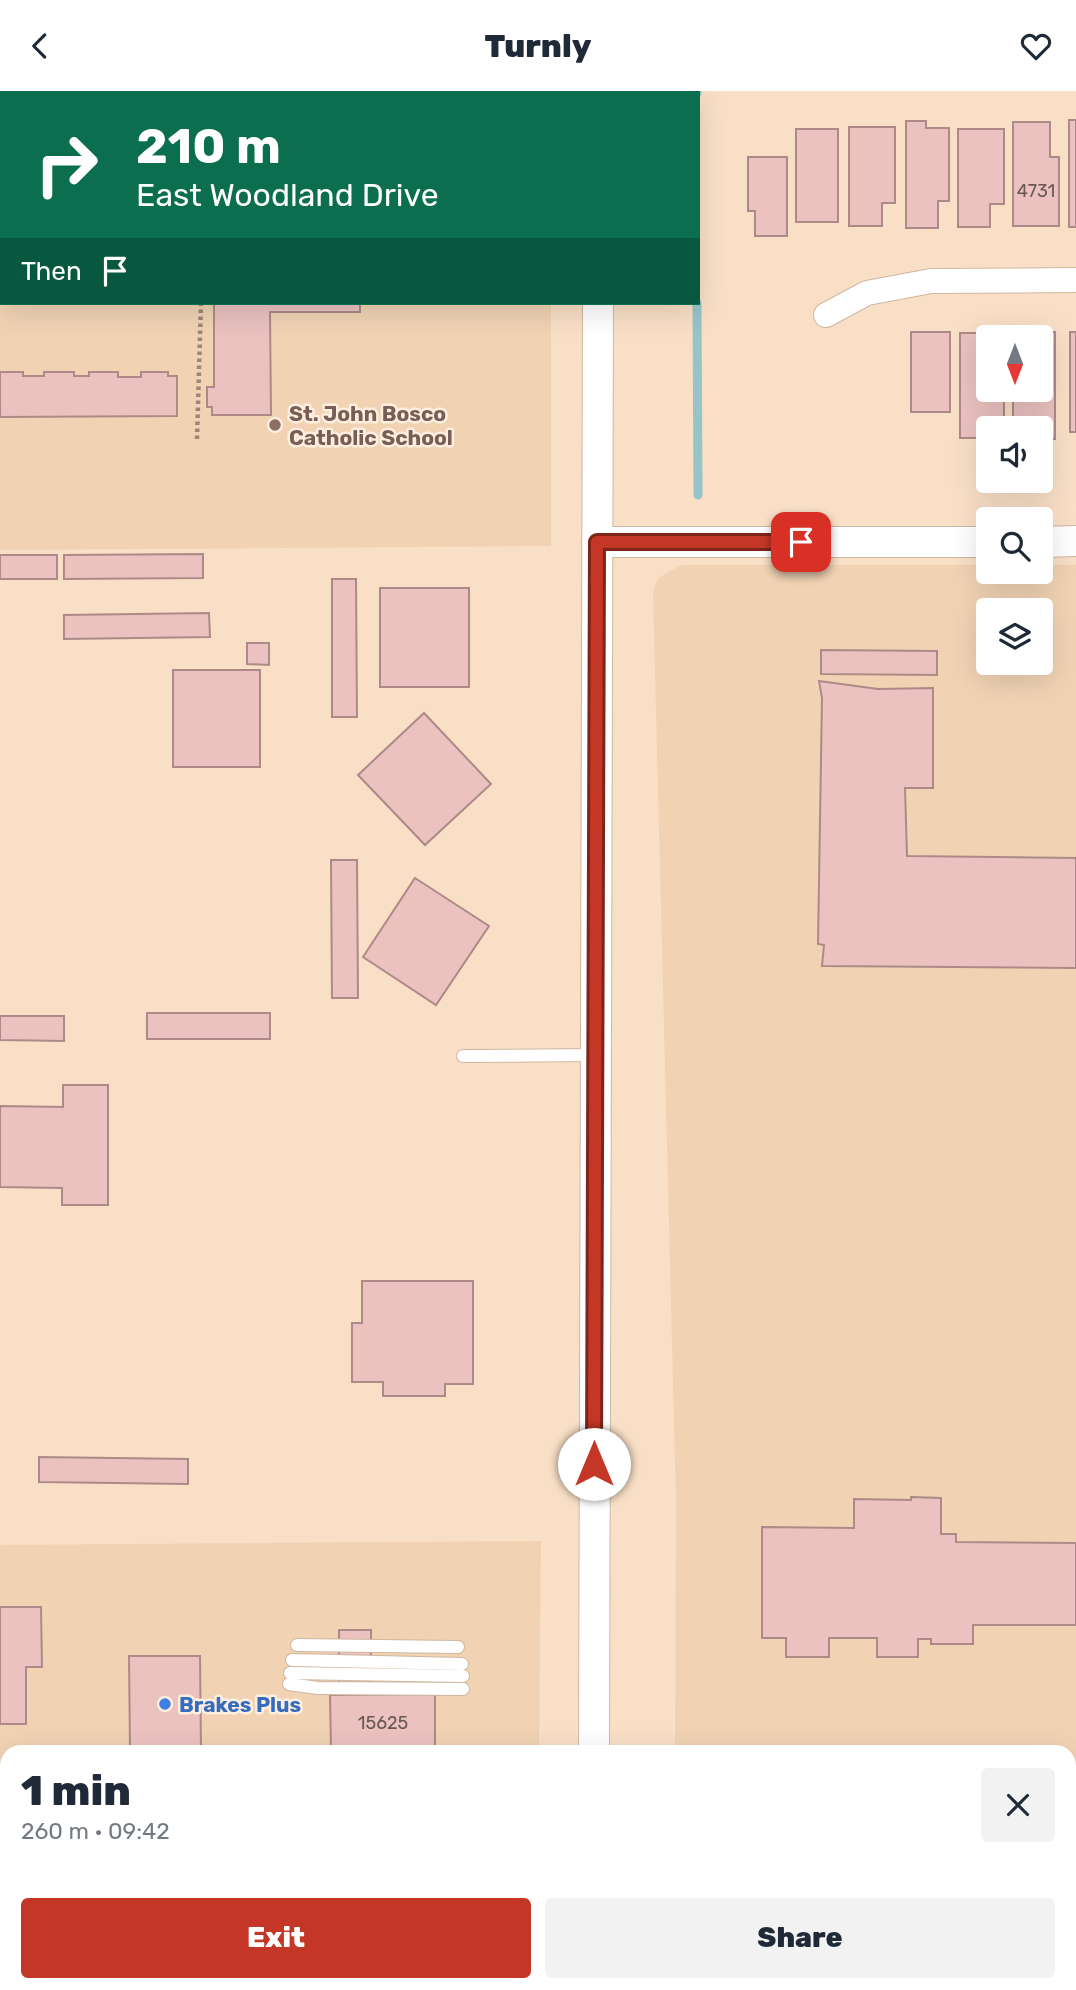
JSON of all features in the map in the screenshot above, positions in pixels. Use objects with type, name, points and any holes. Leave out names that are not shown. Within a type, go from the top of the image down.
[{"type":"street","points":[[826,315],[867,293],[931,281],[1076,280]]},
{"type":"street","points":[[594,1745],[598,305]]},
{"type":"street","points":[[1053,541],[1076,541]]},
{"type":"street","points":[[597,542],[976,542]]},
{"type":"lane","points":[[463,1056],[595,1055]]},
{"type":"lane","points":[[297,1645],[458,1647]]},
{"type":"lane","points":[[290,1672],[463,1676],[318,1688],[290,1672]]},
{"type":"path","points":[[197,439],[201,305]]},
{"type":"shaded area","name":"St. John Bosco Catholic School","points":[[0,305],[551,305],[551,546],[0,550]]},
{"type":"shaded area","points":[[681,565],[976,565],[976,584],[1053,584],[1053,565],[1076,565],[1076,1745],[675,1745],[676,1501],[653,592],[658,578]]},
{"type":"shaded area","points":[[541,1541],[539,1745],[0,1745],[0,1545]]},
{"type":"building","points":[[1069,120],[1076,120],[1076,227],[1069,227]]},
{"type":"building","points":[[906,121],[926,121],[926,128],[949,128],[949,201],[938,201],[938,228],[906,228]]},
{"type":"building","points":[[1013,122],[1050,122],[1050,157],[1059,157],[1059,226],[1013,226]]},
{"type":"building","points":[[849,127],[895,127],[895,203],[882,203],[882,226],[849,226]]},
{"type":"building","points":[[796,129],[838,129],[838,222],[796,222]]},
{"type":"building","points":[[958,129],[1004,129],[1004,204],[990,204],[990,227],[958,227]]},
{"type":"building","points":[[748,157],[787,157],[787,236],[755,236],[755,211],[748,211]]},
{"type":"building","points":[[214,305],[360,305],[360,312],[270,312],[271,415],[212,415],[212,407],[207,407],[207,387],[214,387]]},
{"type":"building","points":[[911,332],[950,332],[950,412],[911,412]]},
{"type":"building","points":[[1055,332],[1055,439],[1053,416],[1013,416],[1013,403],[1054,403]]},
{"type":"building","points":[[1070,332],[1076,332],[1076,432],[1070,432]]},
{"type":"building","points":[[960,333],[976,333],[976,403],[1004,403],[1004,416],[976,416],[976,438],[960,438]]},
{"type":"building","points":[[0,372],[44,376],[44,372],[74,372],[74,376],[89,376],[89,372],[118,372],[118,377],[141,377],[141,372],[168,372],[168,376],[177,376],[177,416],[0,417]]},
{"type":"building","points":[[203,554],[203,578],[64,579],[64,555]]},
{"type":"building","points":[[0,555],[57,555],[57,579],[0,579]]},
{"type":"building","points":[[332,579],[356,579],[357,717],[332,717]]},
{"type":"building","points":[[380,588],[469,588],[469,687],[380,687]]},
{"type":"building","points":[[209,613],[210,637],[64,639],[64,615]]},
{"type":"building","points":[[247,643],[269,643],[269,665],[247,664]]},
{"type":"building","points":[[821,650],[937,651],[937,675],[821,674]]},
{"type":"building","points":[[173,670],[260,670],[260,767],[173,767]]},
{"type":"building","points":[[819,681],[878,689],[933,688],[933,788],[905,788],[907,856],[1076,858],[1076,968],[822,966],[824,945],[818,944],[822,698]]},
{"type":"building","points":[[424,713],[491,784],[425,845],[358,775]]},
{"type":"building","points":[[331,860],[357,860],[358,998],[332,998]]},
{"type":"building","points":[[415,878],[489,926],[436,1005],[363,957]]},
{"type":"building","points":[[147,1013],[270,1013],[270,1039],[147,1039]]},
{"type":"building","points":[[0,1016],[64,1016],[64,1041],[0,1040]]},
{"type":"building","points":[[63,1085],[108,1085],[108,1205],[62,1205],[62,1188],[0,1187],[0,1106],[63,1107]]},
{"type":"building","points":[[362,1281],[473,1281],[473,1384],[445,1384],[445,1396],[383,1396],[383,1382],[352,1382],[352,1323],[362,1323]]},
{"type":"building","points":[[39,1457],[188,1459],[188,1484],[39,1482]]},
{"type":"building","points":[[911,1497],[941,1498],[941,1534],[956,1534],[956,1542],[1076,1543],[1076,1625],[973,1625],[973,1644],[931,1644],[931,1639],[918,1639],[918,1657],[877,1657],[877,1638],[829,1638],[829,1657],[786,1657],[786,1638],[762,1638],[762,1527],[854,1528],[854,1499],[911,1500]]},
{"type":"building","points":[[0,1607],[41,1607],[42,1667],[26,1667],[26,1724],[0,1724]]},
{"type":"building","points":[[339,1630],[371,1630],[371,1694],[339,1695]]},
{"type":"building","name":"Brakes Plus","points":[[129,1656],[200,1656],[201,1745],[130,1745]]},
{"type":"building","points":[[435,1694],[435,1745],[331,1745],[330,1695]]},
{"type":"waterway","points":[[697,305],[698,495]]},
{"type":"place","name":"St. John Bosco Catholic School","points":[[275,425]]},
{"type":"place","name":"Brakes Plus","points":[[165,1704]]},
{"type":"route","points":[[594,1464],[597,542],[801,542]]}]
